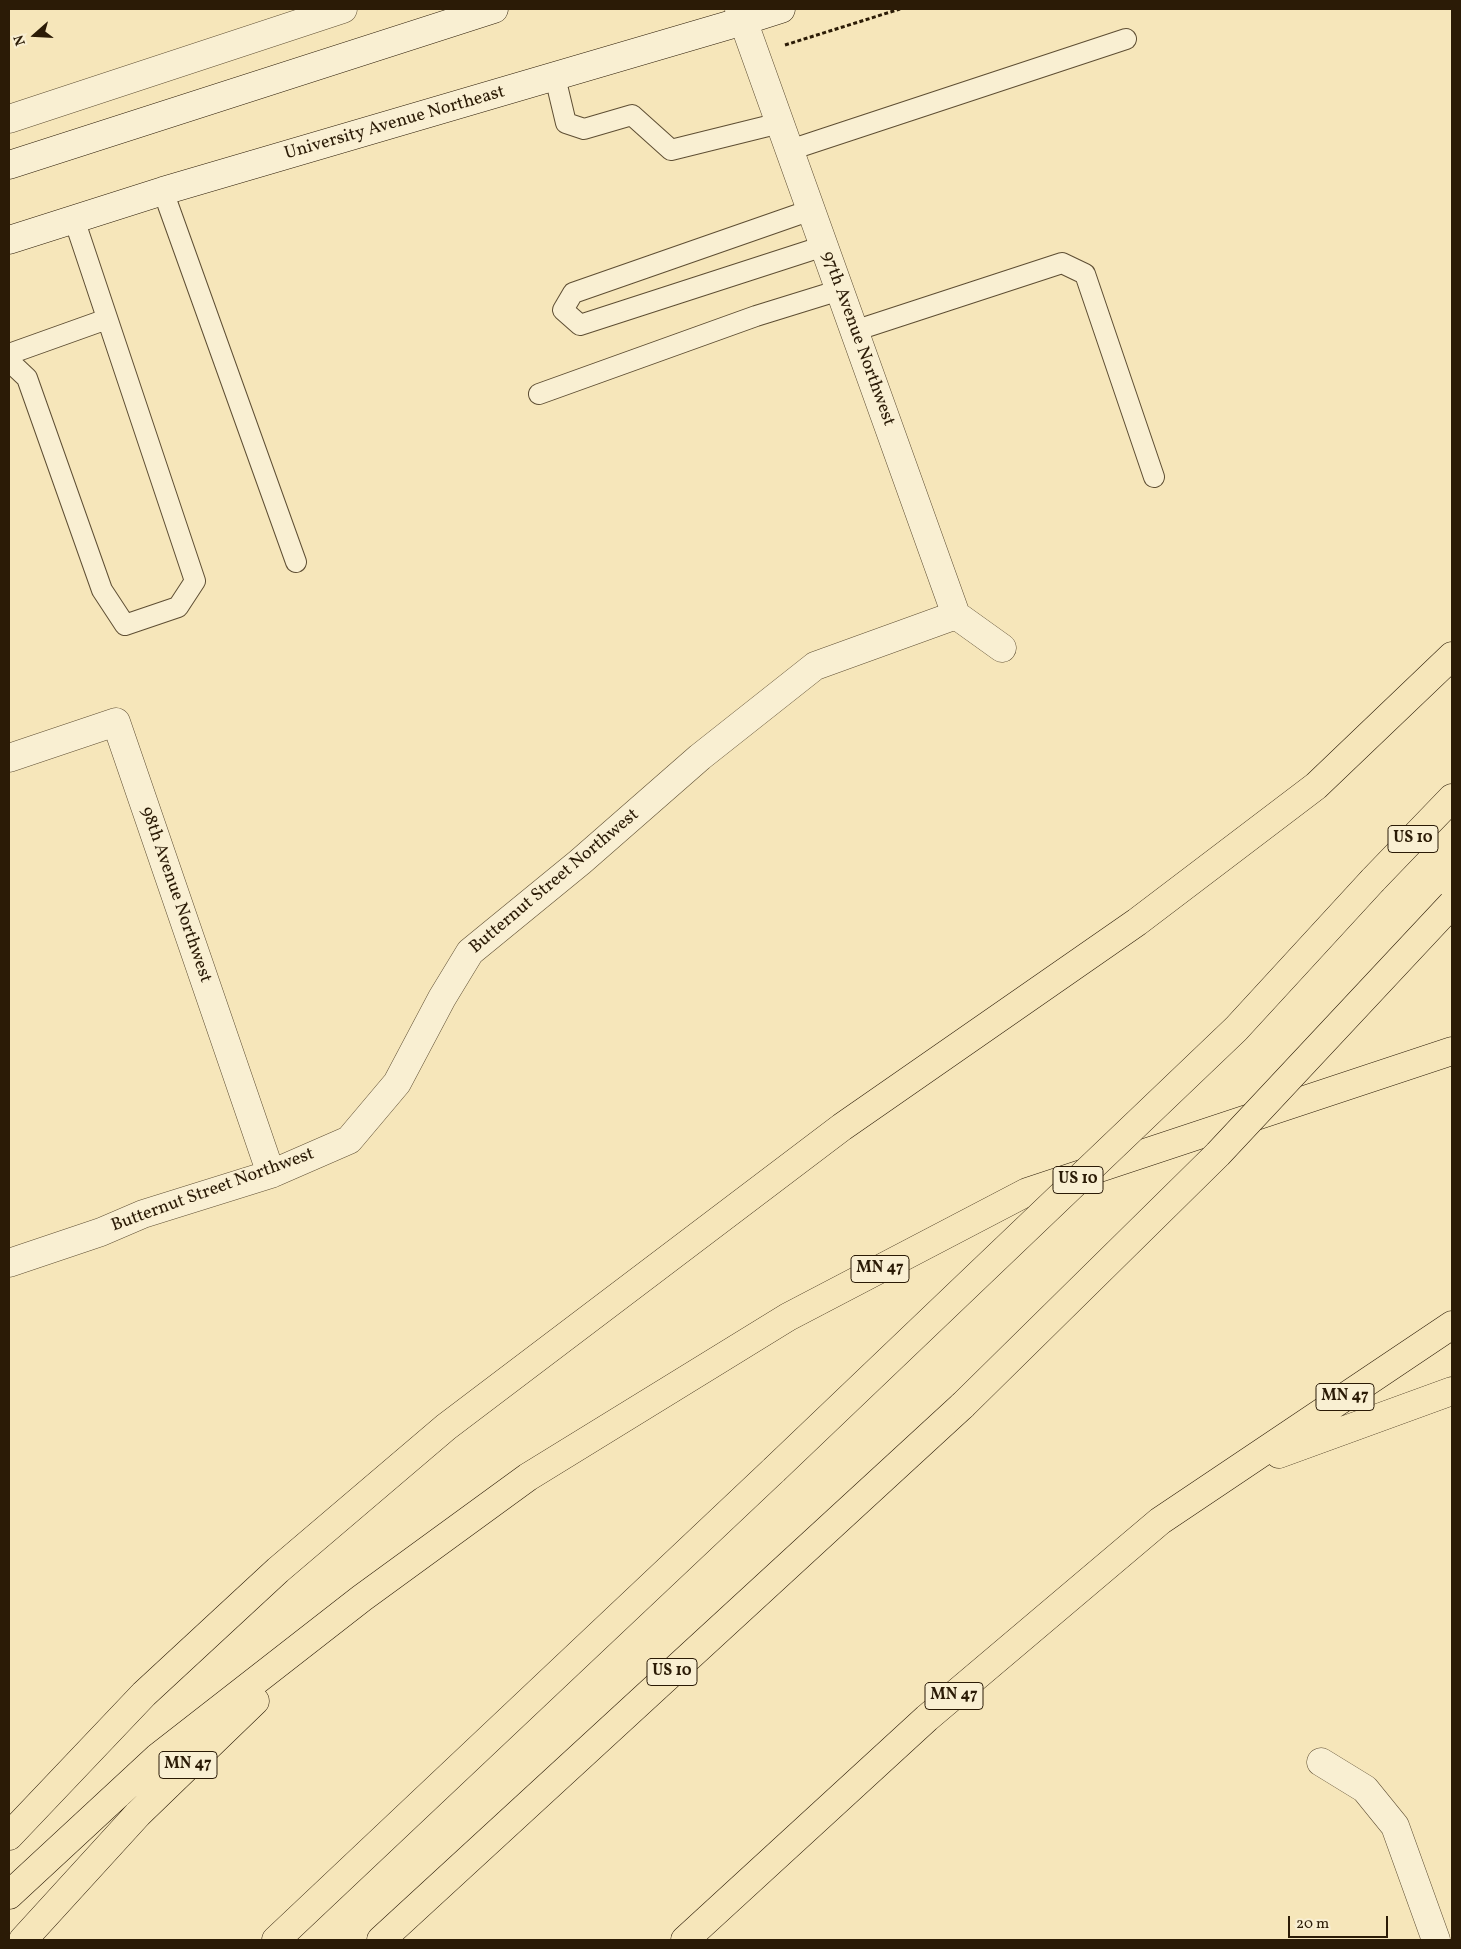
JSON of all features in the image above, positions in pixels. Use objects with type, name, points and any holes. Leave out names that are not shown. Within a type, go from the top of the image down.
[{"type":"highway","points":[[9,1836],[158,1681],[278,1570],[446,1427],[842,1127],[1137,922],[1316,786],[1452,656]]},
{"type":"highway","name":"US 10","points":[[276,1940],[774,1470],[1236,1028],[1452,798]]},
{"type":"highway","name":"US 10","points":[[381,1940],[963,1405],[1218,1154],[1452,904]]},
{"type":"highway","name":"MN 47","points":[[23,1940],[138,1814],[362,1598],[528,1477],[788,1317],[1027,1192],[1452,1050]]},
{"type":"highway","name":"MN 47","points":[[685,1940],[927,1718],[1160,1521],[1452,1325]]},
{"type":"highway","points":[[1237,1469],[1452,1391]]},
{"type":"highway","points":[[9,1895],[158,1757],[362,1598]]},
{"type":"highway","points":[[385,1940],[402,1919]]},
{"type":"street","points":[[9,119],[343,9]]},
{"type":"street","points":[[9,165],[494,9]]},
{"type":"street","name":"University Avenue Northeast","points":[[9,240],[163,192],[555,77],[741,15],[781,9]]},
{"type":"street","name":"97th Avenue Northwest","points":[[741,15],[956,615]]},
{"type":"street","points":[[956,615],[1002,648]]},
{"type":"street","name":"Butternut Street Northwest","points":[[9,1263],[101,1232],[143,1214],[271,1174],[349,1140],[397,1083],[442,998],[470,952],[580,862],[700,757],[815,666],[956,615]]},
{"type":"street","name":"98th Avenue Northwest","points":[[9,758],[116,722],[271,1174]]},
{"type":"street","points":[[1321,1762],[1365,1789],[1395,1826],[1436,1940]]},
{"type":"lane","points":[[790,150],[1126,38]]},
{"type":"lane","points":[[555,77],[566,123],[584,129],[632,114],[671,150],[780,123]]},
{"type":"lane","points":[[163,192],[296,562]]},
{"type":"lane","points":[[811,210],[573,293],[563,310],[580,324],[824,246]]},
{"type":"lane","points":[[9,360],[27,378],[102,590],[125,625],[178,607],[195,581],[74,219]]},
{"type":"lane","points":[[854,331],[1062,263],[1085,274],[1154,477]]},
{"type":"lane","points":[[539,394],[756,316],[840,290]]},
{"type":"lane","points":[[9,354],[107,319]]},
{"type":"path","points":[[756,54],[900,9]]}]
